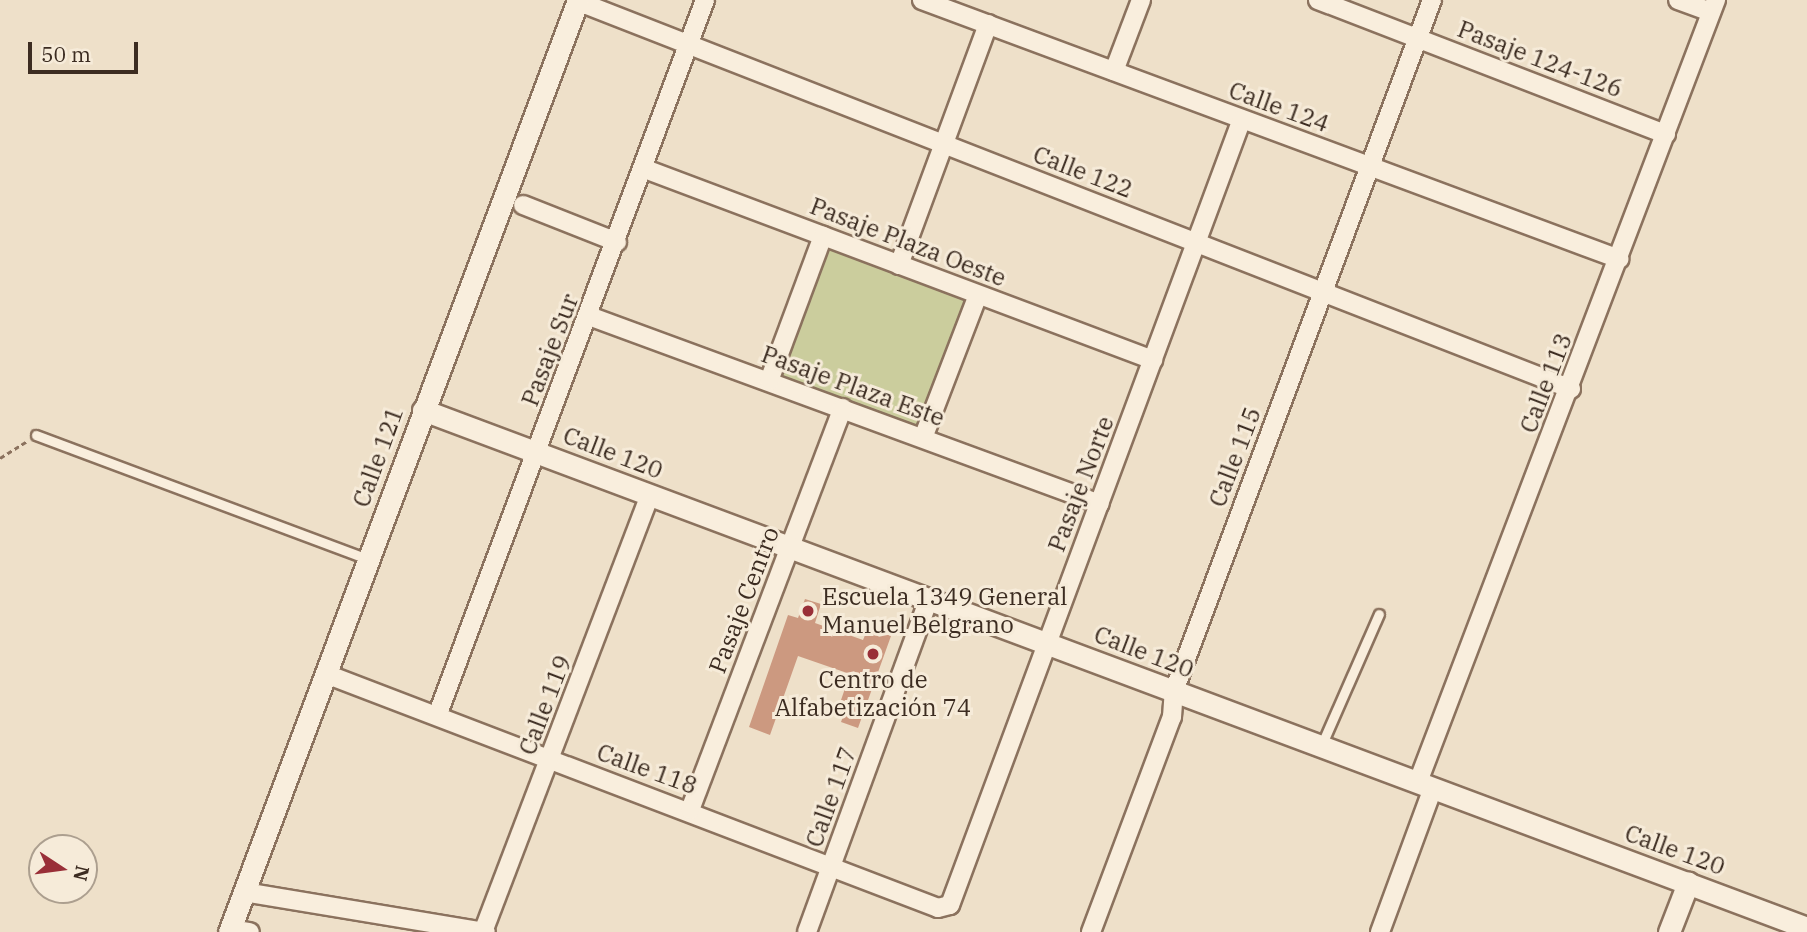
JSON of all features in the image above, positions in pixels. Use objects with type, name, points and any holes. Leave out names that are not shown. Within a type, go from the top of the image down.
[{"type":"street","name":"Calle 122","points":[[577,0],[1571,388]]},
{"type":"street","name":"Calle 121","points":[[236,931],[244,892],[577,0]]},
{"type":"street","name":"Pasaje Sur","points":[[437,716],[645,169],[705,0]]},
{"type":"street","name":"Calle 124","points":[[922,0],[1619,259]]},
{"type":"street","points":[[1114,71],[1141,0]]},
{"type":"street","name":"Pasaje 124-126","points":[[1318,0],[1666,134]]},
{"type":"street","name":"Calle 115","points":[[1091,932],[1172,717],[1174,691],[1432,0]]},
{"type":"street","points":[[1678,0],[1714,6]]},
{"type":"street","name":"Calle 113","points":[[1380,932],[1426,785],[1714,6]]},
{"type":"street","points":[[899,265],[988,24]]},
{"type":"street","name":"Pasaje Norte","points":[[950,905],[1242,119]]},
{"type":"street","name":"Pasaje Plaza Oeste","points":[[645,169],[1153,360]]},
{"type":"street","points":[[523,205],[617,243]]},
{"type":"street","points":[[769,381],[823,236]]},
{"type":"street","points":[[923,438],[978,295]]},
{"type":"street","name":"Pasaje Plaza Este","points":[[589,316],[1100,504]]},
{"type":"street","name":"Pasaje Centro","points":[[690,810],[843,408]]},
{"type":"street","name":"Calle 120","points":[[423,410],[1807,928]]},
{"type":"street","name":"Calle 119","points":[[484,932],[650,495]]},
{"type":"street","name":"Calle 117","points":[[807,932],[929,599]]},
{"type":"street","name":"Calle 118","points":[[326,674],[690,810],[938,908],[950,905]]},
{"type":"street","points":[[1669,932],[1688,883]]},
{"type":"street","points":[[244,892],[484,932]]},
{"type":"lane","points":[[36,435],[369,560]]},
{"type":"lane","points":[[1321,746],[1378,614]]},
{"type":"path","points":[[0,458],[36,435]]},
{"type":"green space","points":[[828,247],[965,299],[916,427],[779,374]]},
{"type":"building","points":[[805,599],[821,604],[815,623],[863,640],[868,628],[891,636],[858,728],[841,722],[848,703],[841,700],[850,674],[798,656],[770,735],[749,727],[788,615],[798,618]]},
{"type":"place","name":"Escuela 1349 General Manuel Belgrano","points":[[808,611]]},
{"type":"place","name":"Centro de Alfabetización 74","points":[[873,654]]}]
